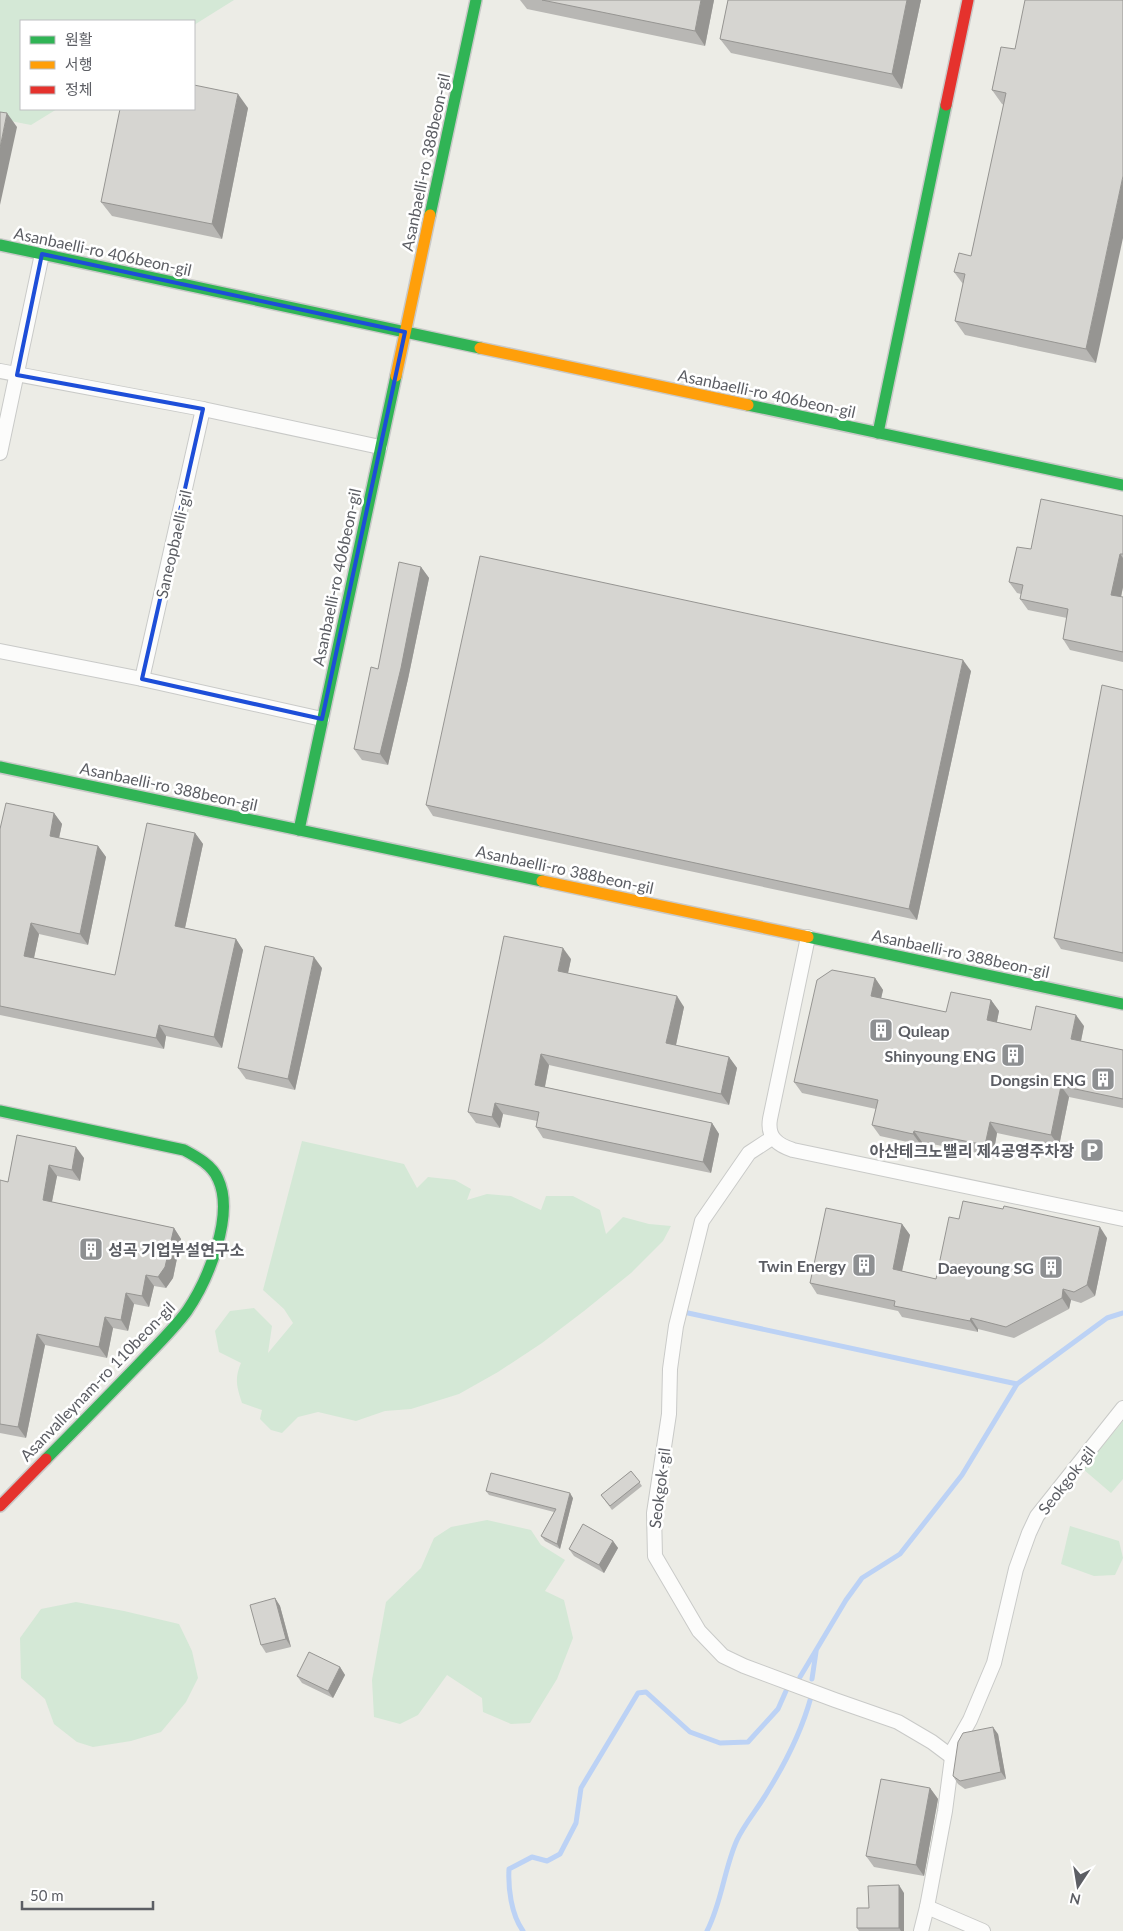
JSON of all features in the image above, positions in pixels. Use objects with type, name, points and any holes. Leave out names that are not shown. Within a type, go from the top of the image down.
[{"type":"street","name":"Asanbaelli-ro 388beon-gil","points":[[405,332],[476,0]]},
{"type":"street","points":[[878,433],[968,0]]},
{"type":"street","name":"Asanbaelli-ro 406beon-gil","points":[[0,245],[1123,485]]},
{"type":"street","points":[[0,453],[42,254]]},
{"type":"street","name":"Asanbaelli-ro 406beon-gil","points":[[299,830],[405,332]]},
{"type":"street","points":[[0,371],[203,409],[380,447]]},
{"type":"street","name":"Saneopbaelli-gil","points":[[142,679],[203,409]]},
{"type":"street","points":[[0,651],[142,679],[322,719]]},
{"type":"street","name":"Asanbaelli-ro 388beon-gil","points":[[0,767],[1123,1004]]},
{"type":"street","points":[[808,937],[770,1119],[769,1126],[772,1138],[793,1150],[1123,1220]]},
{"type":"street","name":"Asanvalleynam-ro 110beon-gil","points":[[0,1111],[184,1150],[212,1168],[219,1179],[224,1196],[214,1256],[193,1303],[182,1318],[105,1400],[0,1506]]},
{"type":"street","name":"Seokgok-gil","points":[[772,1138],[750,1153],[702,1221],[676,1326],[670,1369],[669,1414],[654,1513],[655,1556],[699,1632],[723,1656],[744,1666],[834,1700],[898,1722],[952,1756]]},
{"type":"street","name":"Seokgok-gil","points":[[921,1931],[945,1811],[953,1750],[970,1720],[994,1663],[1016,1569],[1029,1533],[1037,1516],[1123,1408]]},
{"type":"street","points":[[927,1907],[983,1931]]},
{"type":"highlighted area","points":[[42,254],[405,332],[322,719],[142,679],[203,409],[17,375]]},
{"type":"green space","points":[[0,0],[234,0],[195,24],[195,20],[20,20],[20,110],[55,110],[31,125],[0,119]]},
{"type":"green space","points":[[302,1141],[404,1164],[417,1188],[428,1177],[455,1180],[471,1189],[467,1200],[487,1194],[511,1196],[541,1210],[546,1196],[573,1196],[600,1210],[606,1234],[623,1217],[649,1224],[671,1226],[663,1241],[631,1273],[584,1311],[542,1343],[498,1372],[459,1394],[411,1409],[385,1411],[356,1421],[318,1412],[298,1417],[282,1433],[271,1430],[260,1419],[262,1410],[242,1403],[237,1383],[241,1363],[219,1352],[215,1331],[230,1311],[254,1308],[272,1326],[268,1353],[293,1323],[284,1309],[263,1290]]},
{"type":"green space","points":[[1123,1421],[1123,1479],[1111,1493],[1083,1469]]},
{"type":"green space","points":[[487,1520],[531,1530],[541,1545],[565,1560],[545,1591],[564,1600],[573,1638],[557,1679],[530,1723],[511,1724],[483,1712],[482,1698],[447,1675],[418,1715],[400,1724],[374,1717],[372,1680],[386,1602],[421,1568],[434,1538],[451,1527]]},
{"type":"green space","points":[[1070,1526],[1119,1541],[1123,1558],[1115,1575],[1094,1576],[1061,1564]]},
{"type":"green space","points":[[76,1602],[179,1624],[192,1651],[198,1678],[186,1702],[161,1732],[131,1741],[93,1747],[77,1742],[54,1724],[45,1699],[21,1678],[20,1638],[41,1609]]},
{"type":"building","points":[[542,0],[701,0],[695,31]]},
{"type":"building","points":[[728,0],[907,0],[892,74],[720,39]]},
{"type":"building","points":[[1025,0],[1123,0],[1123,176],[1086,349],[955,321],[965,274],[954,272],[959,253],[971,256],[1006,93],[992,90],[1001,47],[1015,49]]},
{"type":"building","points":[[195,85],[238,94],[212,224],[101,202],[120,110],[195,110]]},
{"type":"building","points":[[0,112],[7,113],[0,148]]},
{"type":"building","points":[[1041,499],[1123,516],[1123,554],[1120,554],[1111,595],[1123,597],[1123,652],[1063,639],[1068,609],[1020,599],[1023,585],[1009,582],[1017,547],[1031,549]]},
{"type":"building","points":[[480,556],[963,660],[909,909],[426,805]]},
{"type":"building","points":[[399,562],[421,567],[401,668],[380,754],[354,749],[371,667],[378,669]]},
{"type":"building","points":[[1102,685],[1123,690],[1123,953],[1054,938]]},
{"type":"building","points":[[6,803],[54,813],[50,836],[98,846],[80,934],[31,923],[24,956],[115,975],[147,823],[195,833],[175,926],[236,939],[214,1037],[159,1025],[156,1038],[0,1006],[0,829]]},
{"type":"building","points":[[504,936],[563,948],[558,971],[677,996],[666,1043],[729,1057],[721,1094],[541,1054],[535,1085],[712,1123],[703,1162],[536,1127],[539,1112],[495,1103],[492,1117],[468,1112]]},
{"type":"building","points":[[265,946],[314,957],[288,1079],[238,1068]]},
{"type":"building","points":[[832,970],[875,978],[871,996],[946,1012],[951,992],[991,1000],[987,1020],[1031,1030],[1036,1006],[1076,1015],[1071,1039],[1123,1050],[1123,1099],[1061,1086],[1051,1135],[990,1122],[985,1145],[914,1131],[913,1134],[872,1125],[878,1100],[794,1082],[817,980]]},
{"type":"building","points":[[17,1135],[76,1147],[72,1170],[49,1165],[43,1200],[174,1228],[165,1267],[158,1277],[146,1275],[142,1296],[126,1293],[121,1320],[105,1317],[99,1347],[37,1334],[18,1427],[0,1424],[0,1180],[8,1182]]},
{"type":"building","points":[[963,1201],[1003,1209],[1004,1206],[1100,1227],[1087,1285],[1074,1292],[1063,1289],[1062,1298],[1006,1327],[971,1318],[970,1321],[894,1306],[895,1301],[810,1283],[826,1208],[902,1224],[893,1269],[936,1279],[949,1217],[959,1219]]},
{"type":"building","points":[[631,1471],[640,1482],[610,1506],[601,1495]]},
{"type":"building","points":[[491,1473],[570,1493],[557,1544],[541,1536],[556,1509],[486,1491]]},
{"type":"building","points":[[583,1524],[613,1541],[599,1565],[569,1549]]},
{"type":"building","points":[[275,1598],[286,1639],[261,1645],[250,1605]]},
{"type":"building","points":[[309,1652],[340,1667],[328,1691],[297,1676]]},
{"type":"building","points":[[993,1727],[1001,1772],[960,1781],[953,1776],[958,1742],[963,1733]]},
{"type":"building","points":[[881,1779],[930,1788],[916,1865],[866,1856]]},
{"type":"building","points":[[899,1885],[899,1928],[857,1928],[857,1908],[869,1908],[868,1886]]},
{"type":"waterway","points":[[688,1313],[1017,1384]]},
{"type":"waterway","points":[[800,1677],[846,1600],[862,1578],[900,1554],[962,1475],[1017,1384],[1107,1318],[1123,1313]]},
{"type":"waterway","points":[[812,1679],[816,1652]]},
{"type":"waterway","points":[[523,1931],[511,1901],[509,1869],[532,1857],[547,1861],[560,1854],[576,1823],[581,1788],[638,1693],[646,1692],[690,1732],[720,1743],[748,1742],[778,1709],[786,1691]]},
{"type":"waterway","points":[[707,1931],[716,1909],[737,1840],[775,1780],[787,1757],[803,1722],[811,1697]]},
{"type":"traffic: fast","points":[[430,215],[476,0]]},
{"type":"traffic: fast","points":[[878,433],[946,105]]},
{"type":"traffic: fast","points":[[0,245],[480,348]]},
{"type":"traffic: fast","points":[[299,830],[396,376]]},
{"type":"traffic: fast","points":[[748,405],[1123,485]]},
{"type":"traffic: fast","points":[[0,767],[542,881]]},
{"type":"traffic: fast","points":[[808,937],[1123,1004]]},
{"type":"traffic: fast","points":[[0,1111],[184,1150],[212,1170],[218,1179],[222,1194],[223,1210],[217,1247],[211,1265],[187,1311],[164,1338],[46,1459]]},
{"type":"traffic: slow","points":[[396,376],[430,215]]},
{"type":"traffic: slow","points":[[480,348],[748,405]]},
{"type":"traffic: slow","points":[[542,881],[808,937]]},
{"type":"traffic: jam","points":[[946,105],[968,0]]},
{"type":"traffic: jam","points":[[0,1506],[46,1459]]},
{"type":"place","name":"Quleap","points":[[881,1030]]},
{"type":"place","name":"Shinyoung ENG","points":[[1013,1055]]},
{"type":"place","name":"Dongsin ENG","points":[[1103,1079]]},
{"type":"place","name":"아산테크노밸리 제4공영주차장","points":[[1092,1150]]},
{"type":"place","name":"성곡 기업부설연구소","points":[[91,1249]]},
{"type":"place","name":"Twin Energy","points":[[864,1265]]},
{"type":"place","name":"Daeyoung SG","points":[[1051,1267]]}]
